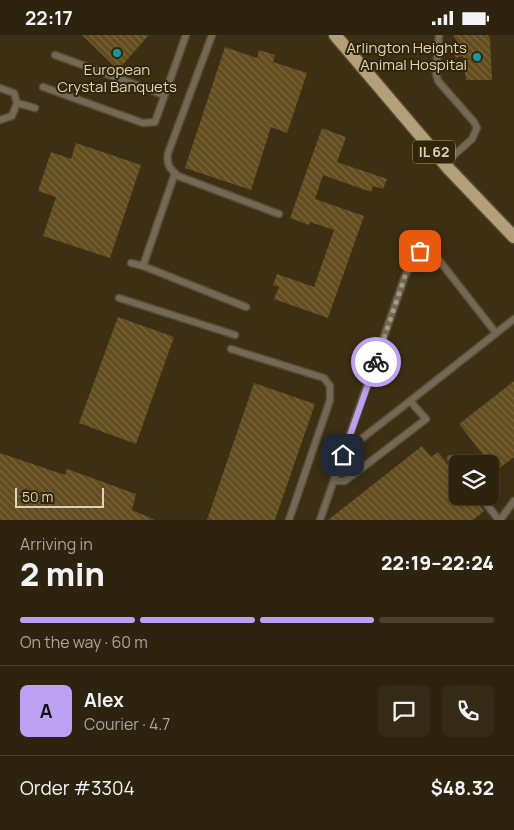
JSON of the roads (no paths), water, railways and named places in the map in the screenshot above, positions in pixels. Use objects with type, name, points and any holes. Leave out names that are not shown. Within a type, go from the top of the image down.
[{"type":"main road","name":"IL 62","points":[[335,35],[444,164],[514,237]]},
{"type":"lane","points":[[43,87],[143,123],[155,122],[186,35]]},
{"type":"lane","points":[[212,35],[168,153],[167,162],[170,169],[178,177],[279,214]]},
{"type":"lane","points":[[439,35],[436,74],[438,81],[474,122],[477,128],[472,139],[444,164]]},
{"type":"lane","points":[[55,55],[164,95]]},
{"type":"lane","points":[[0,88],[14,93],[18,103],[12,116],[0,121]]},
{"type":"lane","points":[[18,103],[35,108]]},
{"type":"lane","points":[[143,266],[175,173]]},
{"type":"lane","points":[[320,520],[405,276],[420,251],[431,250],[496,333]]},
{"type":"lane","points":[[131,263],[246,307]]},
{"type":"lane","points":[[119,298],[235,335]]},
{"type":"lane","points":[[348,441],[356,443],[514,319]]},
{"type":"lane","points":[[231,349],[324,378],[330,386],[330,400],[289,520]]},
{"type":"lane","points":[[334,481],[345,481],[426,419],[410,401]]},
{"type":"lane","points":[[488,505],[500,520],[514,501]]},
{"type":"place","name":"European Crystal Banquets","points":[[117,53]]},
{"type":"place","name":"Arlington Heights Animal Hospital","points":[[477,57]]}]
